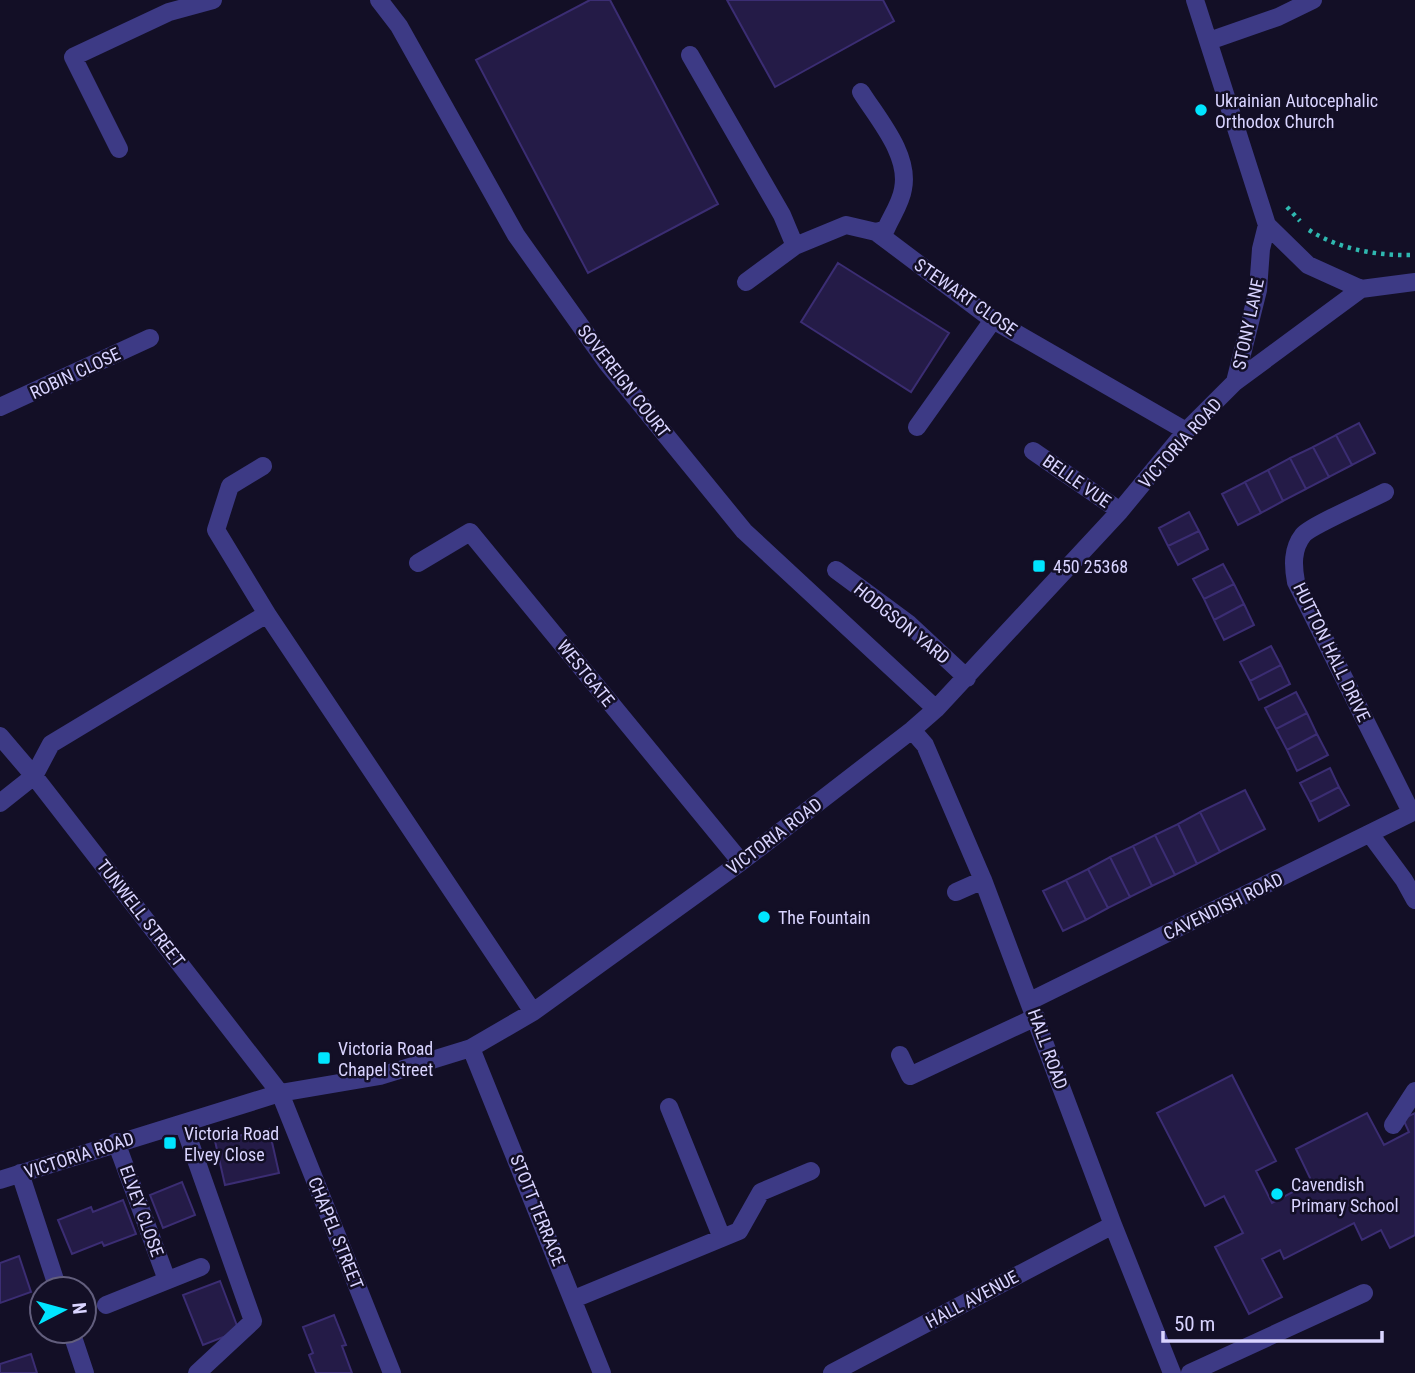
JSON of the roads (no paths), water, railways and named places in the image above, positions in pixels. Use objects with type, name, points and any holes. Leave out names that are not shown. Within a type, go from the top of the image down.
[{"type":"street","points":[[120,149],[73,57],[169,12],[213,0]]},
{"type":"street","name":"SOVEREIGN COURT","points":[[379,0],[399,26],[516,235],[607,363],[744,531],[936,709]]},
{"type":"street","name":"STONY LANE","points":[[1195,0],[1267,225],[1308,265],[1361,289]]},
{"type":"street","points":[[1209,41],[1279,17],[1313,0]]},
{"type":"street","points":[[690,55],[782,215],[795,246]]},
{"type":"street","points":[[861,92],[895,146],[903,169],[903,190],[886,229],[876,232]]},
{"type":"street","name":"STEWART CLOSE","points":[[746,282],[795,246],[846,225],[876,232],[993,320],[1186,431]]},
{"type":"street","name":"STONY LANE","points":[[1235,382],[1258,290],[1261,249],[1267,225]]},
{"type":"street","name":"VICTORIA ROAD","points":[[0,1180],[280,1093],[380,1076],[471,1048],[533,1012],[741,862],[936,709],[1120,511],[1186,431],[1235,382],[1361,289],[1415,282]]},
{"type":"street","points":[[917,427],[993,320]]},
{"type":"street","name":"ROBIN CLOSE","points":[[0,407],[150,338]]},
{"type":"street","name":"BELLE VUE","points":[[1033,451],[1120,511]]},
{"type":"street","points":[[263,466],[230,486],[216,530],[267,614],[533,1012]]},
{"type":"street","name":"HUTTON HALL DRIVE","points":[[1385,492],[1304,533],[1295,553],[1293,568],[1296,582],[1413,811]]},
{"type":"street","name":"WESTGATE","points":[[418,563],[470,532],[741,862]]},
{"type":"street","name":"HODGSON YARD","points":[[836,570],[909,624],[967,678]]},
{"type":"street","points":[[0,803],[34,776],[51,744],[267,614]]},
{"type":"street","name":"HALL ROAD","points":[[912,730],[925,745],[983,880],[1113,1225],[1172,1373]]},
{"type":"street","name":"TUNWELL STREET","points":[[0,736],[280,1093]]},
{"type":"street","name":"CAVENDISH ROAD","points":[[900,1055],[910,1076],[1413,811]]},
{"type":"street","points":[[1370,834],[1404,880],[1415,900]]},
{"type":"street","points":[[957,892],[983,880]]},
{"type":"street","name":"STOTT TERRACE","points":[[471,1048],[602,1373]]},
{"type":"street","points":[[1393,1125],[1415,1091]]},
{"type":"street","name":"CHAPEL STREET","points":[[280,1093],[393,1373]]},
{"type":"street","points":[[669,1107],[722,1238]]},
{"type":"street","points":[[183,1123],[253,1321],[197,1373]]},
{"type":"street","name":"ELVEY CLOSE","points":[[116,1142],[167,1280]]},
{"type":"street","points":[[574,1299],[739,1231],[761,1192],[811,1171]]},
{"type":"street","points":[[20,1173],[53,1275]]},
{"type":"street","name":"HALL AVENUE","points":[[832,1373],[1113,1225]]},
{"type":"street","name":"ELVEY CLOSE","points":[[106,1305],[201,1267]]},
{"type":"street","points":[[1191,1373],[1364,1293]]},
{"type":"street","points":[[76,1345],[85,1373]]},
{"type":"place","name":"Ukrainian Autocephalic Orthodox Church","points":[[1201,110]]},
{"type":"place","name":"450 25368","points":[[1039,566]]},
{"type":"place","name":"The Fountain","points":[[764,917]]},
{"type":"place","name":"Victoria Road Chapel Street","points":[[324,1058]]},
{"type":"place","name":"Victoria Road Elvey Close","points":[[170,1143]]},
{"type":"place","name":"Cavendish Primary School","points":[[1277,1194]]}]
